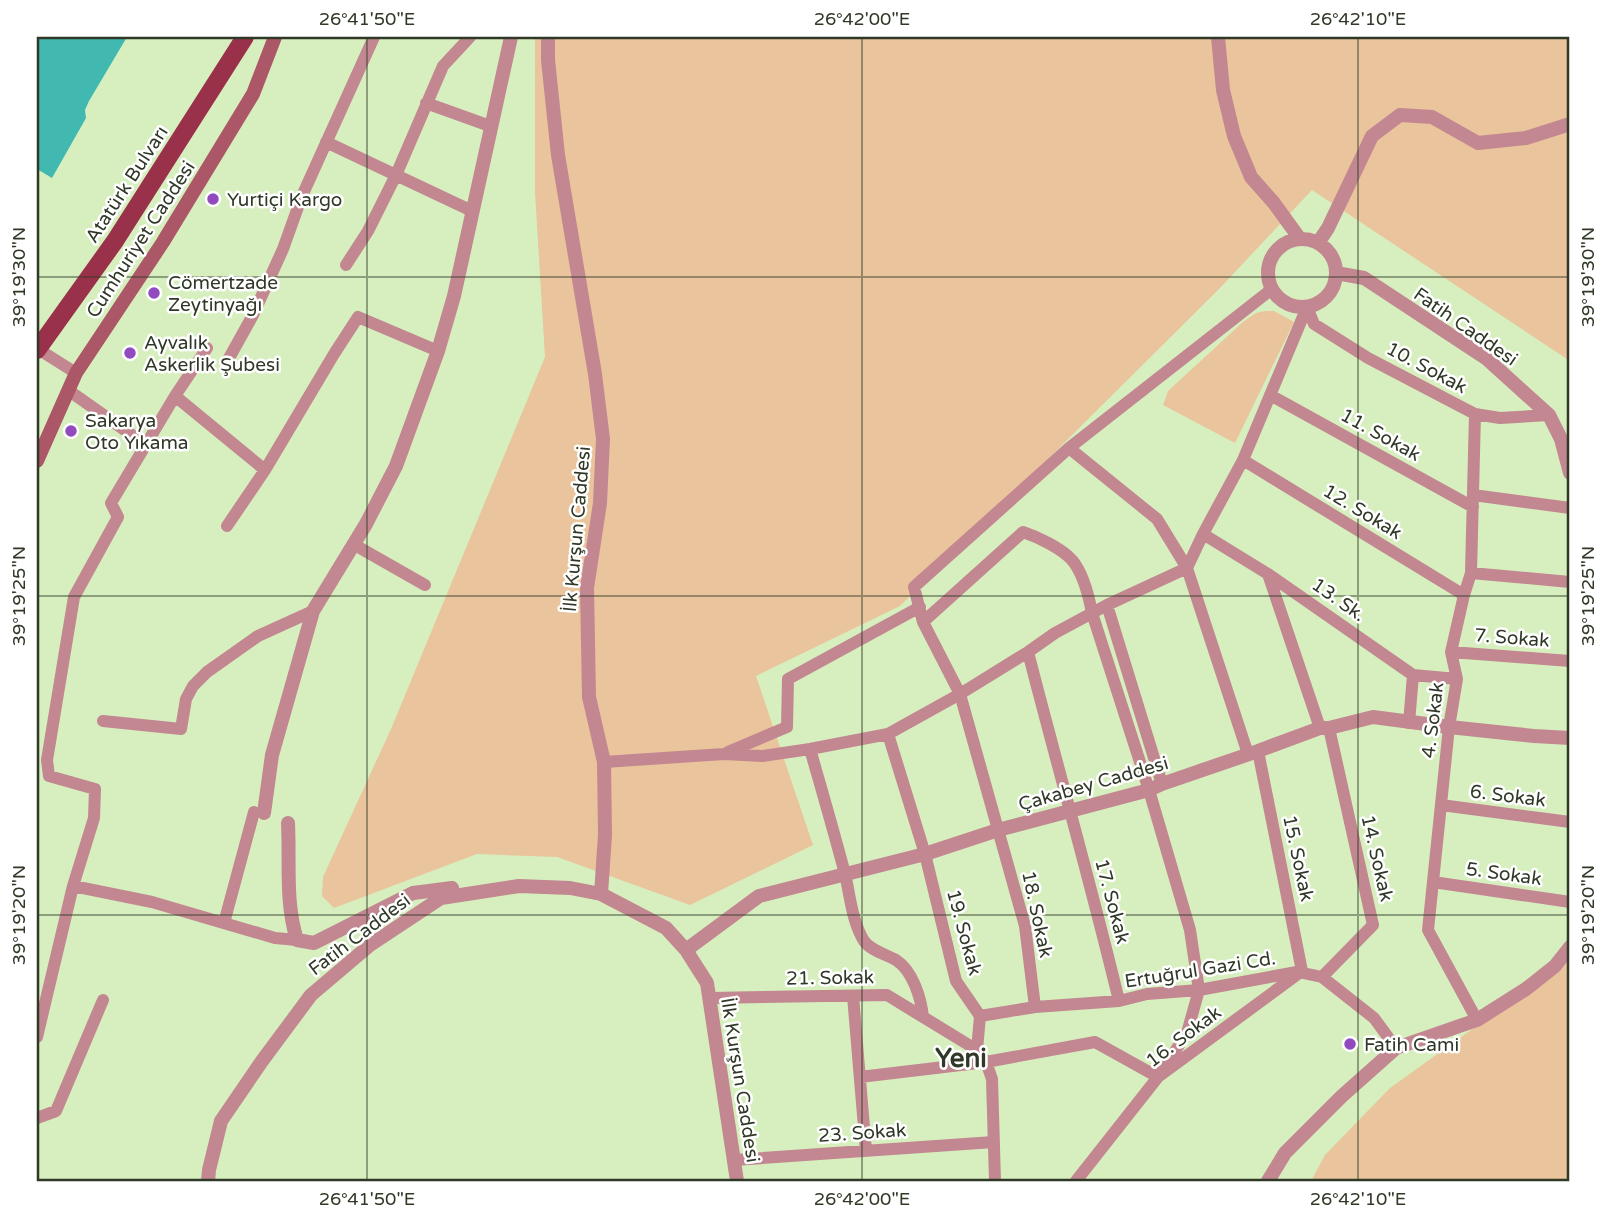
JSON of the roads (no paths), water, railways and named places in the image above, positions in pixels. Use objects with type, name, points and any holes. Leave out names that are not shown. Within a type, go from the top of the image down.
[{"type":"main road","name":"Atatürk Bulvarı","points":[[37,350],[115,241],[245,37]]},
{"type":"main road","name":"Cumhuriyet Caddesi","points":[[37,460],[76,373],[163,242],[253,94],[275,37]]},
{"type":"street","points":[[228,360],[283,249],[302,196],[374,37]]},
{"type":"street","points":[[346,265],[368,231],[396,174],[443,66],[470,37]]},
{"type":"street","points":[[224,923],[259,812],[272,755],[313,611],[366,524],[396,466],[438,351],[454,296],[511,37]]},
{"type":"street","name":"İlk Kurşun Caddesi","points":[[548,37],[558,155],[595,374],[603,439],[600,503],[587,588],[589,697],[604,762],[605,835],[601,894],[666,928],[686,950],[707,983],[737,1181]]},
{"type":"street","points":[[1218,37],[1223,90],[1234,136],[1251,177],[1300,239]]},
{"type":"street","points":[[426,103],[490,126]]},
{"type":"street","points":[[1318,243],[1328,228],[1372,136],[1400,116],[1432,117],[1478,143],[1526,138],[1570,124]]},
{"type":"street","points":[[326,142],[472,211]]},
{"type":"street","points":[[1300,239],[1318,243],[1331,256],[1336,274],[1331,292],[1324,299],[1307,307],[1286,303],[1272,289],[1268,278],[1272,257],[1279,248],[1289,242],[1300,239]]},
{"type":"street","name":"Fatih Caddesi","points":[[1336,274],[1364,278],[1487,359],[1549,415],[1561,439],[1570,473]]},
{"type":"street","points":[[724,754],[787,727],[788,679],[920,607],[914,587],[1069,448],[1272,289]]},
{"type":"street","points":[[604,762],[724,754],[762,756],[888,734],[960,694],[1092,613],[1187,568],[1242,460],[1307,307]]},
{"type":"street","name":"10. Sokak","points":[[1307,307],[1314,324],[1368,358],[1475,414],[1500,418],[1549,415]]},
{"type":"street","points":[[227,526],[265,470],[358,317],[438,351]]},
{"type":"street","points":[[37,1037],[73,886],[94,818],[95,789],[49,776],[47,760],[74,597],[118,517],[111,503],[207,348]]},
{"type":"street","points":[[37,350],[76,373]]},
{"type":"street","points":[[68,390],[146,445]]},
{"type":"street","name":"11. Sokak","points":[[1270,395],[1473,501]]},
{"type":"street","points":[[175,396],[265,470]]},
{"type":"street","name":"4. Sokak","points":[[1475,414],[1472,573],[1451,652],[1457,679],[1449,727],[1428,930],[1477,1020]]},
{"type":"street","name":"15. Sokak","points":[[1069,448],[1157,519],[1187,568],[1253,753],[1302,971]]},
{"type":"street","name":"12. Sokak","points":[[1242,460],[1464,595]]},
{"type":"street","points":[[1473,501],[1570,508]]},
{"type":"street","points":[[923,622],[1023,532],[1044,539],[1072,560],[1087,587],[1092,613],[1155,787]]},
{"type":"street","name":"13. Sk.","points":[[1203,534],[1268,574],[1413,675],[1457,679]]},
{"type":"street","points":[[353,544],[425,585]]},
{"type":"street","points":[[1472,573],[1570,582]]},
{"type":"street","points":[[1268,574],[1324,728]]},
{"type":"street","points":[[860,1077],[986,1062],[1095,1042],[1158,1077],[1186,1033],[1199,990],[1190,930],[1107,605]]},
{"type":"street","name":"18. Sokak","points":[[920,607],[923,622],[960,694],[1025,926],[1035,1007]]},
{"type":"street","points":[[103,721],[181,729],[186,699],[193,686],[207,672],[258,636],[313,611]]},
{"type":"street","name":"17. Sokak","points":[[1028,652],[1119,1001]]},
{"type":"street","name":"7. Sokak","points":[[1451,652],[1570,661]]},
{"type":"street","points":[[1409,723],[1413,675]]},
{"type":"street","name":"Çakabey Caddesi","points":[[686,950],[759,896],[925,854],[998,830],[1155,787],[1324,728],[1373,718],[1570,738]]},
{"type":"street","name":"14. Sokak","points":[[1322,977],[1373,925],[1324,728]]},
{"type":"street","name":"19. Sokak","points":[[888,734],[925,854],[956,981],[980,1016]]},
{"type":"street","points":[[810,749],[856,922],[864,940],[870,946],[896,960],[909,974],[920,997],[923,1017]]},
{"type":"street","name":"6. Sokak","points":[[1441,805],[1570,822]]},
{"type":"street","points":[[288,823],[288,891],[297,940]]},
{"type":"street","name":"5. Sokak","points":[[1433,882],[1570,902]]},
{"type":"street","points":[[73,886],[152,902],[275,938],[314,943],[413,893],[442,888],[519,886]]},
{"type":"street","name":"Fatih Caddesi","points":[[208,1181],[221,1121],[262,1061],[311,995],[370,945],[441,898],[519,886],[570,888],[601,894]]},
{"type":"street","points":[[1269,1181],[1285,1153],[1342,1096],[1396,1048],[1477,1020],[1526,989],[1555,966],[1570,947]]},
{"type":"street","name":"Ertuğrul Gazi Cd.","points":[[980,1016],[1035,1007],[1119,1001],[1147,994],[1199,990],[1302,971],[1322,977],[1374,1018],[1396,1048]]},
{"type":"street","name":"16. Sokak","points":[[1076,1181],[1158,1077],[1302,971]]},
{"type":"street","name":"21. Sokak","points":[[709,998],[887,995],[977,1050]]},
{"type":"street","points":[[853,996],[866,1151]]},
{"type":"street","points":[[37,1118],[56,1111],[103,1000]]},
{"type":"street","points":[[980,1016],[977,1050],[986,1062],[992,1079],[995,1181]]},
{"type":"street","name":"23. Sokak","points":[[734,1160],[994,1142]]},
{"type":"water","points":[[37,37],[127,37],[89,101],[85,110],[86,118],[52,178],[37,169]]},
{"type":"place","name":"Yurtiçi Kargo","points":[[213,199]]},
{"type":"place","name":"Cömertzade Zeytinyağı","points":[[154,293]]},
{"type":"place","name":"Ayvalık Askerlik Şubesi","points":[[130,353]]},
{"type":"place","name":"Sakarya Oto Yıkama","points":[[71,431]]},
{"type":"place","name":"Fatih Cami","points":[[1350,1044]]},
{"type":"district","name":"Yeni","points":[[961,1058]]}]
